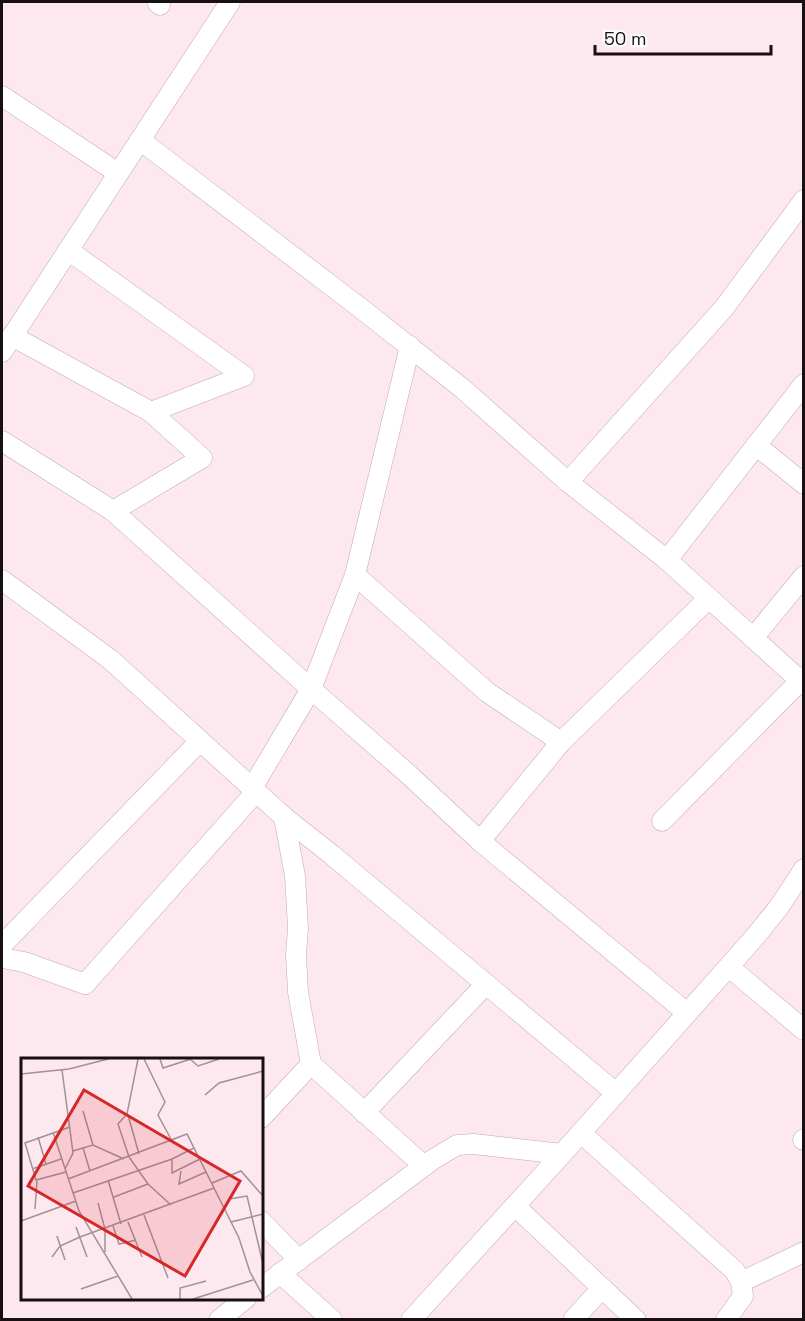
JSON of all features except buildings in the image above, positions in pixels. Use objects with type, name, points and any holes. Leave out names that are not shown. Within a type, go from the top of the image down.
[{"type":"street","points":[[113,511],[202,458],[151,412],[7,344],[230,2]]},
{"type":"street","points":[[2,96],[118,173]]},
{"type":"street","points":[[140,140],[463,389],[568,482],[667,560],[802,680],[662,821]]},
{"type":"street","points":[[568,482],[724,308],[804,200]]},
{"type":"street","points":[[68,250],[244,376],[151,412]]},
{"type":"street","points":[[2,958],[24,962],[86,984],[254,790],[311,690],[355,575],[410,346]]},
{"type":"street","points":[[667,560],[804,384]]},
{"type":"street","points":[[2,441],[113,511],[480,841],[687,1013]]},
{"type":"street","points":[[756,445],[804,484]]},
{"type":"street","points":[[355,575],[487,692],[561,742]]},
{"type":"street","points":[[753,638],[804,576]]},
{"type":"street","points":[[2,580],[111,660],[284,817],[616,1094]]},
{"type":"street","points":[[480,841],[561,742],[709,598]]},
{"type":"street","points":[[2,945],[200,741]]},
{"type":"street","points":[[284,817],[295,876],[298,992],[310,1064],[424,1166]]},
{"type":"street","points":[[411,1320],[729,967],[779,907],[804,869]]},
{"type":"street","points":[[729,967],[804,1030]]},
{"type":"street","points":[[364,1113],[486,984]]},
{"type":"street","points":[[262,1117],[310,1064]]},
{"type":"street","points":[[581,1133],[735,1271],[741,1282],[743,1296],[726,1320]]},
{"type":"street","points":[[262,1287],[424,1166],[457,1145],[474,1144],[562,1154]]},
{"type":"street","points":[[515,1206],[636,1320]]},
{"type":"street","points":[[262,1222],[299,1260]]},
{"type":"street","points":[[741,1282],[804,1252]]},
{"type":"street","points":[[280,1274],[332,1320]]},
{"type":"street","points":[[573,1320],[602,1288]]},
{"type":"street","points":[[219,1320],[245,1300]]}]
